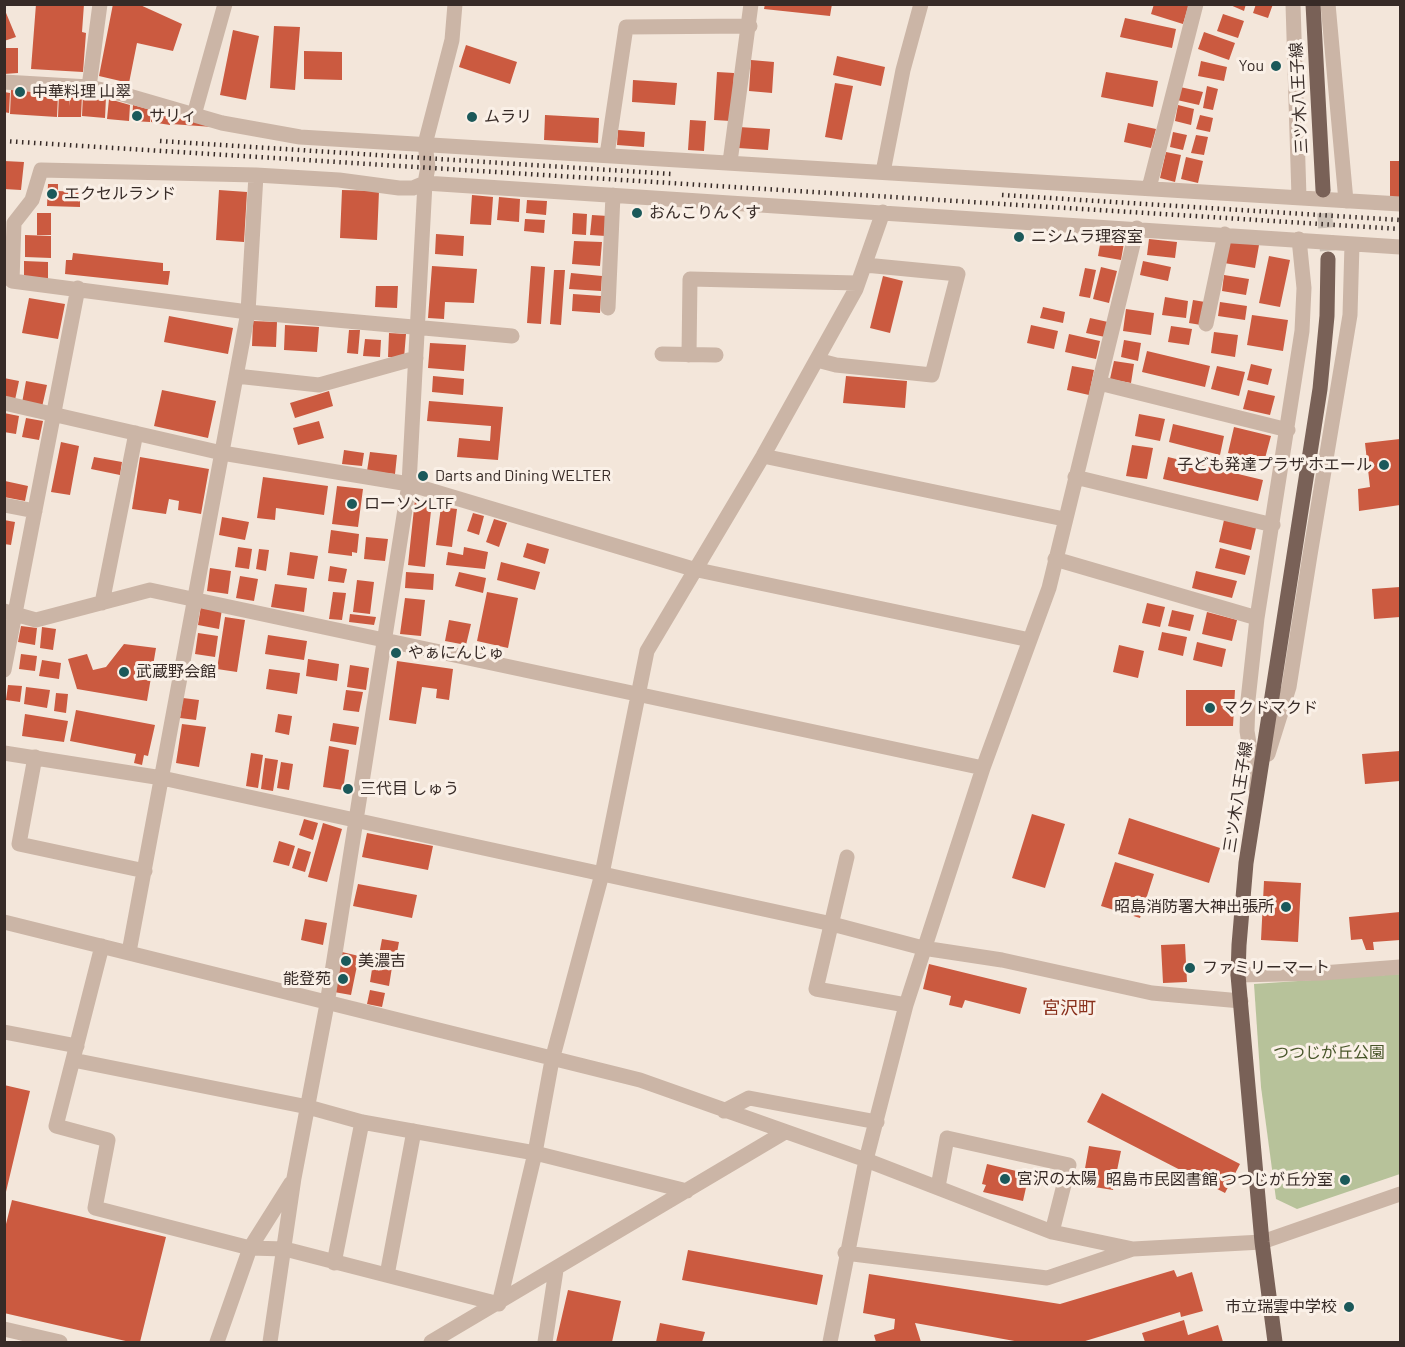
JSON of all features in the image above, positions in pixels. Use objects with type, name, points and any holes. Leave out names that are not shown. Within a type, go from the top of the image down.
[{"type":"main road","name":"三ツ木八王子線","points":[[1312,4],[1323,190]]},
{"type":"main road","name":"三ツ木八王子線","points":[[1275,1342],[1262,1242],[1238,975],[1246,863],[1320,388],[1327,316],[1328,259]]},
{"type":"street","points":[[89,87],[100,4]]},
{"type":"street","points":[[194,116],[225,4]]},
{"type":"street","points":[[270,1342],[294,1178],[327,1004],[408,484],[428,158],[425,144],[452,40],[455,4]]},
{"type":"street","points":[[730,162],[750,26],[751,4]]},
{"type":"street","points":[[883,172],[903,70],[921,4]]},
{"type":"street","points":[[1149,188],[1196,4]]},
{"type":"street","points":[[1293,4],[1299,197]]},
{"type":"street","points":[[1328,4],[1346,201]]},
{"type":"street","points":[[607,155],[626,27],[750,26]]},
{"type":"street","points":[[4,82],[89,87],[194,116],[300,137],[1401,204]]},
{"type":"street","points":[[512,336],[248,312],[12,281],[14,223],[32,200],[41,170],[339,180],[399,188],[413,188],[425,183],[1299,238],[1401,247]]},
{"type":"street","points":[[129,952],[248,312],[256,176]]},
{"type":"street","points":[[608,308],[613,195]]},
{"type":"street","points":[[499,1304],[534,1153],[552,1060],[602,874],[647,651],[817,360],[857,283],[883,212]]},
{"type":"street","points":[[830,1342],[845,1253],[866,1160],[906,1005],[984,768],[1048,588],[1137,228]]},
{"type":"street","points":[[1206,324],[1225,234]]},
{"type":"street","points":[[1257,790],[1247,731],[1250,672],[1288,430],[1304,307],[1299,238]]},
{"type":"street","points":[[1257,790],[1288,687],[1350,315],[1352,244]]},
{"type":"street","points":[[817,360],[836,365],[932,375],[958,274],[865,265]]},
{"type":"street","points":[[689,355],[690,279],[857,283]]},
{"type":"street","points":[[4,670],[10,612],[35,512],[78,288]]},
{"type":"street","points":[[662,354],[716,355]]},
{"type":"street","points":[[236,376],[319,385],[416,358]]},
{"type":"street","points":[[1100,383],[1288,430]]},
{"type":"street","points":[[4,403],[222,453],[408,484],[693,569],[1030,640]]},
{"type":"street","points":[[102,603],[136,433]]},
{"type":"street","points":[[763,456],[1064,519]]},
{"type":"street","points":[[1075,477],[1273,525]]},
{"type":"street","points":[[4,505],[35,512]]},
{"type":"street","points":[[1055,559],[1257,618]]},
{"type":"street","points":[[10,612],[36,620],[150,590],[984,768]]},
{"type":"street","points":[[1250,672],[1260,678],[1274,681]]},
{"type":"street","points":[[4,753],[162,778],[832,924],[923,948],[1002,960],[1152,993],[1241,1001]]},
{"type":"street","points":[[35,757],[20,844],[145,871]]},
{"type":"street","points":[[847,857],[816,989],[906,1005]]},
{"type":"street","points":[[4,922],[552,1060],[640,1080],[866,1160],[1052,1232],[1133,1249],[1262,1242],[1401,1194]]},
{"type":"street","points":[[102,946],[56,1126],[108,1140],[95,1208],[250,1248],[285,1249],[499,1304]]},
{"type":"street","points":[[1238,975],[1322,973],[1401,967]]},
{"type":"street","points":[[4,1032],[75,1053],[308,1107],[362,1122],[534,1153],[687,1191]]},
{"type":"street","points":[[724,1111],[749,1098],[877,1122]]},
{"type":"street","points":[[334,1263],[362,1122]]},
{"type":"street","points":[[387,1275],[414,1131]]},
{"type":"street","points":[[431,1342],[499,1304],[785,1132]]},
{"type":"street","points":[[938,1187],[947,1138],[1069,1165],[1052,1232]]},
{"type":"street","points":[[217,1342],[250,1248],[294,1178]]},
{"type":"street","points":[[845,1253],[1047,1278],[1133,1249]]},
{"type":"street","points":[[545,1342],[556,1270]]},
{"type":"street","points":[[4,1329],[60,1342]]},
{"type":"green space","name":"つつじが丘公園","points":[[1400,974],[1400,1174],[1297,1209],[1276,1199],[1261,1087],[1254,984]]},
{"type":"building","points":[[36,4],[84,4],[82,32],[86,33],[83,72],[31,69]]},
{"type":"building","points":[[113,4],[138,4],[182,24],[173,51],[137,43],[129,83],[99,76]]},
{"type":"building","points":[[765,4],[832,4],[830,16],[764,9]]},
{"type":"building","points":[[1154,4],[1189,4],[1183,24],[1151,14]]},
{"type":"building","points":[[1228,4],[1246,4],[1244,11]]},
{"type":"building","points":[[1256,4],[1273,4],[1268,18],[1253,13]]},
{"type":"building","points":[[4,8],[16,37],[4,41]]},
{"type":"building","points":[[1223,14],[1244,21],[1238,38],[1217,31]]},
{"type":"building","points":[[1125,18],[1176,29],[1172,48],[1120,37]]},
{"type":"building","points":[[274,26],[300,27],[295,90],[270,88]]},
{"type":"building","points":[[233,30],[259,36],[246,100],[220,95]]},
{"type":"building","points":[[1204,32],[1235,43],[1229,60],[1198,49]]},
{"type":"building","points":[[466,45],[517,62],[510,84],[459,67]]},
{"type":"building","points":[[4,48],[18,48],[18,73],[4,74]]},
{"type":"building","points":[[304,51],[342,52],[342,80],[304,79]]},
{"type":"building","points":[[837,56],[885,67],[881,86],[833,75]]},
{"type":"building","points":[[751,60],[774,62],[772,93],[749,91]]},
{"type":"building","points":[[1201,61],[1227,67],[1224,81],[1198,76]]},
{"type":"building","points":[[717,72],[734,73],[731,121],[714,120]]},
{"type":"building","points":[[1106,72],[1158,81],[1153,107],[1101,97]]},
{"type":"building","points":[[633,80],[677,83],[675,105],[632,102]]},
{"type":"building","points":[[835,83],[853,86],[842,140],[825,137]]},
{"type":"building","points":[[1207,86],[1218,89],[1213,110],[1203,108]]},
{"type":"building","points":[[1180,87],[1203,92],[1199,105],[1177,100]]},
{"type":"building","points":[[11,90],[58,94],[57,117],[10,114]]},
{"type":"building","points":[[4,92],[10,93],[9,113],[4,112]]},
{"type":"building","points":[[59,93],[70,94],[69,106],[71,94],[82,95],[81,117],[58,117]]},
{"type":"building","points":[[83,95],[106,97],[105,118],[82,116]]},
{"type":"building","points":[[109,99],[130,105],[129,121],[107,119]]},
{"type":"building","points":[[133,105],[151,110],[150,122],[132,121]]},
{"type":"building","points":[[1178,105],[1194,109],[1191,125],[1175,121]]},
{"type":"building","points":[[152,110],[170,114],[170,125],[151,122]]},
{"type":"building","points":[[545,115],[599,118],[598,143],[544,140]]},
{"type":"building","points":[[1200,115],[1213,118],[1210,132],[1196,129]]},
{"type":"building","points":[[172,116],[213,127],[171,124]]},
{"type":"building","points":[[690,120],[706,121],[704,151],[688,150]]},
{"type":"building","points":[[1128,123],[1156,129],[1151,148],[1124,142]]},
{"type":"building","points":[[739,127],[770,129],[768,150],[738,148]]},
{"type":"building","points":[[618,130],[645,132],[644,147],[617,145]]},
{"type":"building","points":[[1173,132],[1187,135],[1183,150],[1170,147]]},
{"type":"building","points":[[1196,135],[1208,137],[1204,155],[1191,153]]},
{"type":"building","points":[[1166,152],[1181,155],[1175,182],[1160,178]]},
{"type":"building","points":[[1186,157],[1203,161],[1198,183],[1181,179]]},
{"type":"building","points":[[4,161],[24,162],[21,190],[4,189]]},
{"type":"building","points":[[1390,161],[1400,161],[1400,199],[1390,199]]},
{"type":"building","points":[[48,184],[58,184],[58,191],[80,192],[80,207],[47,206]]},
{"type":"building","points":[[219,190],[247,192],[244,242],[216,240]]},
{"type":"building","points":[[342,190],[379,191],[377,240],[340,238]]},
{"type":"building","points":[[472,195],[493,197],[491,225],[470,224]]},
{"type":"building","points":[[499,197],[520,199],[519,222],[497,220]]},
{"type":"building","points":[[527,200],[547,201],[546,215],[526,213]]},
{"type":"building","points":[[37,213],[51,213],[51,235],[37,235]]},
{"type":"building","points":[[573,213],[587,214],[586,235],[572,234]]},
{"type":"building","points":[[592,215],[608,216],[606,236],[590,235]]},
{"type":"building","points":[[525,219],[545,220],[544,233],[524,231]]},
{"type":"building","points":[[436,234],[464,236],[463,256],[435,254]]},
{"type":"building","points":[[25,235],[51,236],[51,258],[25,257]]},
{"type":"building","points":[[1101,239],[1124,243],[1121,260],[1098,256]]},
{"type":"building","points":[[1149,239],[1177,242],[1175,258],[1147,255]]},
{"type":"building","points":[[1228,240],[1259,245],[1255,268],[1224,263]]},
{"type":"building","points":[[574,241],[602,242],[600,266],[572,264]]},
{"type":"building","points":[[73,253],[163,263],[163,271],[170,271],[168,285],[65,274],[66,260],[72,260]]},
{"type":"building","points":[[1269,256],[1290,260],[1280,307],[1259,303]]},
{"type":"building","points":[[24,261],[48,262],[48,280],[24,279]]},
{"type":"building","points":[[1143,261],[1171,267],[1168,281],[1140,275]]},
{"type":"building","points":[[432,266],[477,269],[474,303],[445,302],[444,319],[428,318]]},
{"type":"building","points":[[531,266],[545,267],[541,324],[527,323]]},
{"type":"building","points":[[1101,267],[1117,271],[1109,303],[1093,299]]},
{"type":"building","points":[[1085,268],[1096,270],[1090,298],[1079,296]]},
{"type":"building","points":[[554,270],[565,270],[561,325],[550,324]]},
{"type":"building","points":[[571,273],[602,276],[601,291],[569,289]]},
{"type":"building","points":[[1224,275],[1249,279],[1246,295],[1222,291]]},
{"type":"building","points":[[883,276],[903,281],[890,333],[870,328]]},
{"type":"building","points":[[376,286],[398,286],[397,308],[375,307]]},
{"type":"building","points":[[573,294],[601,296],[600,313],[572,311]]},
{"type":"building","points":[[1165,297],[1188,301],[1186,318],[1162,315]]},
{"type":"building","points":[[29,298],[65,304],[58,339],[22,333]]},
{"type":"building","points":[[1193,300],[1205,302],[1201,325],[1189,323]]},
{"type":"building","points":[[1220,302],[1247,306],[1245,320],[1218,316]]},
{"type":"building","points":[[1043,307],[1065,312],[1063,323],[1040,318]]},
{"type":"building","points":[[1126,309],[1154,313],[1151,335],[1123,331]]},
{"type":"building","points":[[1252,315],[1288,320],[1283,351],[1247,345]]},
{"type":"building","points":[[169,316],[233,328],[228,354],[164,342]]},
{"type":"building","points":[[1090,318],[1108,322],[1105,337],[1086,333]]},
{"type":"building","points":[[253,321],[277,322],[276,347],[252,346]]},
{"type":"building","points":[[285,325],[319,327],[317,352],[284,350]]},
{"type":"building","points":[[1031,325],[1058,331],[1054,349],[1027,343]]},
{"type":"building","points":[[1171,326],[1192,329],[1189,345],[1168,342]]},
{"type":"building","points":[[349,330],[360,330],[358,354],[347,353]]},
{"type":"building","points":[[1214,332],[1238,335],[1235,357],[1211,353]]},
{"type":"building","points":[[389,333],[406,334],[404,358],[388,357]]},
{"type":"building","points":[[1069,334],[1100,341],[1096,359],[1065,352]]},
{"type":"building","points":[[365,339],[381,340],[380,357],[363,356]]},
{"type":"building","points":[[1124,340],[1141,343],[1138,361],[1121,357]]},
{"type":"building","points":[[430,343],[466,345],[464,371],[428,368]]},
{"type":"building","points":[[1147,351],[1210,366],[1205,387],[1142,372]]},
{"type":"building","points":[[1114,361],[1134,364],[1131,383],[1110,379]]},
{"type":"building","points":[[1251,364],[1272,369],[1268,385],[1247,380]]},
{"type":"building","points":[[1072,366],[1094,370],[1089,395],[1067,390]]},
{"type":"building","points":[[1217,366],[1245,372],[1239,396],[1211,389]]},
{"type":"building","points":[[433,376],[464,379],[463,395],[432,392]]},
{"type":"building","points":[[846,376],[907,381],[905,408],[843,403]]},
{"type":"building","points":[[4,378],[19,381],[15,400],[4,398]]},
{"type":"building","points":[[26,381],[47,385],[42,407],[22,403]]},
{"type":"building","points":[[162,390],[216,401],[208,438],[154,426]]},
{"type":"building","points":[[1248,390],[1275,396],[1270,415],[1243,409]]},
{"type":"building","points":[[329,391],[333,406],[295,418],[290,403]]},
{"type":"building","points":[[429,401],[503,407],[498,460],[457,457],[459,438],[490,441],[491,426],[427,421]]},
{"type":"building","points":[[4,413],[19,416],[16,434],[4,432]]},
{"type":"building","points":[[1139,414],[1165,419],[1160,441],[1135,436]]},
{"type":"building","points":[[26,418],[43,421],[39,440],[22,437]]},
{"type":"building","points":[[319,421],[324,438],[298,445],[293,428]]},
{"type":"building","points":[[1173,424],[1224,436],[1220,455],[1169,442]]},
{"type":"building","points":[[1234,427],[1271,436],[1264,462],[1228,453]]},
{"type":"building","name":"子ども発達プラザ ホエール","points":[[1400,439],[1400,505],[1359,511],[1358,489],[1370,487],[1365,443]]},
{"type":"building","points":[[61,442],[79,446],[70,495],[51,492]]},
{"type":"building","points":[[1132,445],[1153,448],[1147,479],[1126,476]]},
{"type":"building","points":[[344,450],[364,453],[362,466],[342,464]]},
{"type":"building","points":[[370,452],[397,455],[395,474],[367,471]]},
{"type":"building","points":[[94,457],[122,462],[120,475],[91,469]]},
{"type":"building","points":[[140,457],[209,469],[201,514],[178,510],[179,501],[169,499],[166,514],[132,509]]},
{"type":"building","points":[[1168,457],[1263,480],[1258,501],[1163,479]]},
{"type":"building","points":[[263,477],[328,486],[324,515],[276,508],[275,520],[257,518]]},
{"type":"building","points":[[5,481],[28,486],[25,501],[4,497]]},
{"type":"building","points":[[337,486],[363,489],[358,527],[332,524]]},
{"type":"building","points":[[415,499],[432,501],[425,567],[408,565]]},
{"type":"building","points":[[441,507],[457,509],[452,547],[436,545]]},
{"type":"building","points":[[473,513],[484,516],[479,535],[467,531]]},
{"type":"building","points":[[222,517],[249,522],[245,540],[219,535]]},
{"type":"building","points":[[494,519],[507,523],[499,547],[486,542]]},
{"type":"building","points":[[4,520],[15,522],[11,545],[4,544]]},
{"type":"building","points":[[1224,520],[1256,528],[1251,550],[1219,542]]},
{"type":"building","points":[[331,530],[359,534],[357,553],[352,552],[352,556],[328,553]]},
{"type":"building","points":[[366,537],[388,539],[385,561],[364,559]]},
{"type":"building","points":[[527,543],[549,549],[545,564],[523,557]]},
{"type":"building","points":[[238,547],[252,549],[249,569],[235,567]]},
{"type":"building","points":[[464,547],[488,552],[485,569],[446,565],[448,552],[463,555]]},
{"type":"building","points":[[1220,548],[1250,556],[1245,575],[1215,568]]},
{"type":"building","points":[[259,549],[269,550],[266,571],[256,569]]},
{"type":"building","points":[[290,552],[318,556],[314,579],[287,575]]},
{"type":"building","points":[[501,562],[540,572],[535,590],[497,580]]},
{"type":"building","points":[[330,566],[347,569],[344,583],[328,581]]},
{"type":"building","points":[[210,568],[231,571],[228,594],[207,591]]},
{"type":"building","points":[[1196,571],[1237,581],[1232,598],[1192,588]]},
{"type":"building","points":[[406,572],[434,574],[433,590],[405,588]]},
{"type":"building","points":[[459,572],[486,578],[483,593],[455,586]]},
{"type":"building","points":[[240,576],[258,579],[254,601],[236,598]]},
{"type":"building","points":[[357,580],[374,582],[370,614],[353,612]]},
{"type":"building","points":[[275,584],[307,588],[304,612],[271,607]]},
{"type":"building","points":[[1400,587],[1400,617],[1374,619],[1372,589]]},
{"type":"building","points":[[333,592],[346,593],[342,620],[329,619]]},
{"type":"building","points":[[487,592],[518,598],[508,648],[477,641]]},
{"type":"building","points":[[405,598],[425,600],[421,636],[400,634]]},
{"type":"building","points":[[1147,603],[1165,607],[1160,627],[1142,623]]},
{"type":"building","points":[[201,606],[222,609],[219,629],[198,625]]},
{"type":"building","points":[[1172,610],[1194,615],[1190,631],[1168,626]]},
{"type":"building","points":[[1207,612],[1237,620],[1232,641],[1202,634]]},
{"type":"building","points":[[350,614],[376,617],[374,625],[349,622]]},
{"type":"building","points":[[225,617],[245,620],[237,672],[217,669]]},
{"type":"building","points":[[449,620],[471,624],[466,645],[445,641]]},
{"type":"building","points":[[21,626],[37,628],[35,645],[18,642]]},
{"type":"building","points":[[42,627],[56,629],[53,650],[40,648]]},
{"type":"building","points":[[1162,632],[1187,637],[1183,656],[1158,650]]},
{"type":"building","points":[[198,633],[218,636],[215,657],[195,654]]},
{"type":"building","points":[[268,635],[307,641],[304,660],[265,654]]},
{"type":"building","points":[[1197,642],[1226,649],[1222,667],[1193,660]]},
{"type":"building","points":[[124,644],[156,648],[147,701],[77,689],[68,659],[87,654],[93,670],[106,667]]},
{"type":"building","points":[[1119,645],[1144,651],[1138,678],[1113,672]]},
{"type":"building","points":[[21,654],[37,656],[35,671],[19,669]]},
{"type":"building","points":[[308,659],[339,664],[337,681],[306,676]]},
{"type":"building","points":[[42,660],[61,663],[59,679],[39,676]]},
{"type":"building","points":[[397,661],[453,669],[449,700],[436,698],[437,689],[422,687],[416,724],[389,720]]},
{"type":"building","points":[[350,665],[369,668],[366,690],[347,687]]},
{"type":"building","points":[[269,669],[300,673],[297,694],[266,689]]},
{"type":"building","points":[[8,685],[22,686],[20,702],[6,700]]},
{"type":"building","points":[[26,687],[50,690],[47,708],[24,704]]},
{"type":"building","points":[[346,690],[363,692],[359,712],[343,710]]},
{"type":"building","name":"マクドマクド","points":[[1186,690],[1235,690],[1233,726],[1186,726]]},
{"type":"building","points":[[56,693],[68,694],[66,713],[54,711]]},
{"type":"building","points":[[183,698],[199,700],[196,720],[180,718]]},
{"type":"building","points":[[76,710],[155,725],[148,756],[144,755],[142,765],[134,763],[136,754],[70,741]]},
{"type":"building","points":[[25,714],[68,721],[64,742],[22,736]]},
{"type":"building","points":[[278,714],[292,716],[289,735],[275,732]]},
{"type":"building","points":[[333,723],[359,727],[356,745],[330,741]]},
{"type":"building","points":[[182,724],[206,727],[199,767],[176,763]]},
{"type":"building","points":[[329,746],[349,750],[343,790],[323,787]]},
{"type":"building","points":[[1400,751],[1400,781],[1365,784],[1362,754]]},
{"type":"building","points":[[251,753],[263,755],[258,788],[246,786]]},
{"type":"building","points":[[265,758],[278,760],[273,791],[261,789]]},
{"type":"building","points":[[281,762],[293,764],[289,790],[277,788]]},
{"type":"building","points":[[1032,814],[1065,824],[1045,888],[1012,878]]},
{"type":"building","points":[[1129,818],[1220,848],[1209,883],[1118,854]]},
{"type":"building","points":[[304,819],[318,823],[313,840],[299,835]]},
{"type":"building","points":[[323,823],[342,829],[327,882],[308,877]]},
{"type":"building","points":[[367,833],[433,846],[428,870],[362,857]]},
{"type":"building","points":[[279,841],[295,846],[289,866],[273,862]]},
{"type":"building","points":[[298,848],[311,852],[305,872],[292,868]]},
{"type":"building","points":[[1115,862],[1154,874],[1140,918],[1101,906]]},
{"type":"building","points":[[1264,881],[1301,883],[1298,942],[1261,940]]},
{"type":"building","points":[[358,884],[417,895],[412,918],[353,906]]},
{"type":"building","points":[[1400,912],[1400,940],[1373,942],[1374,950],[1366,950],[1362,939],[1351,940],[1349,917]]},
{"type":"building","points":[[305,919],[327,923],[323,945],[301,940]]},
{"type":"building","points":[[382,939],[399,942],[396,958],[379,955]]},
{"type":"building","points":[[1185,944],[1187,982],[1163,983],[1161,945]]},
{"type":"building","points":[[342,952],[359,956],[351,995],[334,992]]},
{"type":"building","points":[[373,963],[392,967],[389,986],[370,982]]},
{"type":"building","points":[[929,964],[1027,988],[1020,1014],[965,1000],[962,1008],[949,1005],[951,996],[923,989]]},
{"type":"building","points":[[370,990],[385,993],[382,1007],[367,1004]]},
{"type":"building","points":[[4,1085],[30,1091],[5,1196],[4,1196]]},
{"type":"building","points":[[1102,1093],[1240,1164],[1225,1193],[1087,1122]]},
{"type":"building","points":[[1089,1146],[1121,1151],[1113,1190],[1082,1185]]},
{"type":"building","name":"宮沢の太陽","points":[[987,1164],[1029,1174],[1023,1201],[983,1192],[986,1185],[982,1184]]},
{"type":"building","points":[[12,1200],[166,1237],[140,1342],[130,1342],[4,1313],[4,1232]]},
{"type":"building","points":[[688,1250],[823,1275],[817,1305],[682,1280]]},
{"type":"building","points":[[1174,1270],[1177,1277],[1192,1272],[1203,1311],[1181,1317],[1180,1312],[1082,1342],[1020,1342],[915,1323],[921,1342],[876,1342],[874,1335],[894,1329],[895,1319],[863,1313],[869,1274],[1060,1304]]},
{"type":"building","points":[[568,1290],[621,1301],[612,1342],[556,1342]]},
{"type":"building","points":[[1184,1320],[1188,1335],[1218,1325],[1223,1342],[1145,1342],[1142,1333]]},
{"type":"building","points":[[660,1323],[705,1332],[702,1342],[656,1342]]},
{"type":"tunnel","points":[[1323,190],[1328,259]]},
{"type":"railway","points":[[4,141],[1400,229]]},
{"type":"railway","points":[[160,141],[672,174]]},
{"type":"railway","points":[[1002,195],[1400,220]]},
{"type":"place","name":"You","points":[[1276,66]]},
{"type":"place","name":"中華料理 山翠","points":[[20,92]]},
{"type":"place","name":"サリィ","points":[[137,116]]},
{"type":"place","name":"ムラリ","points":[[472,117]]},
{"type":"place","name":"エクセルランド","points":[[52,194]]},
{"type":"place","name":"おんこりんくす","points":[[637,213]]},
{"type":"place","name":"ニシムラ理容室","points":[[1019,237]]},
{"type":"place","name":"子ども発達プラザ ホエール","points":[[1384,465]]},
{"type":"place","name":"Darts and Dining WELTER","points":[[423,476]]},
{"type":"place","name":"ローソンLTF","points":[[352,504]]},
{"type":"place","name":"やぁにんじゅ","points":[[396,653]]},
{"type":"place","name":"武蔵野会館","points":[[124,672]]},
{"type":"place","name":"マクドマクド","points":[[1210,708]]},
{"type":"place","name":"三代目 しゅう","points":[[348,789]]},
{"type":"place","name":"昭島消防署大神出張所","points":[[1286,907]]},
{"type":"place","name":"美濃吉","points":[[346,961]]},
{"type":"place","name":"ファミリーマート","points":[[1190,968]]},
{"type":"place","name":"能登苑","points":[[343,979]]},
{"type":"place","name":"宮沢の太陽","points":[[1005,1179]]},
{"type":"place","name":"昭島市民図書館 つつじが丘分室","points":[[1345,1180]]},
{"type":"place","name":"市立瑞雲中学校","points":[[1349,1307]]},
{"type":"district","name":"宮沢町","points":[[1069,1008]]}]
